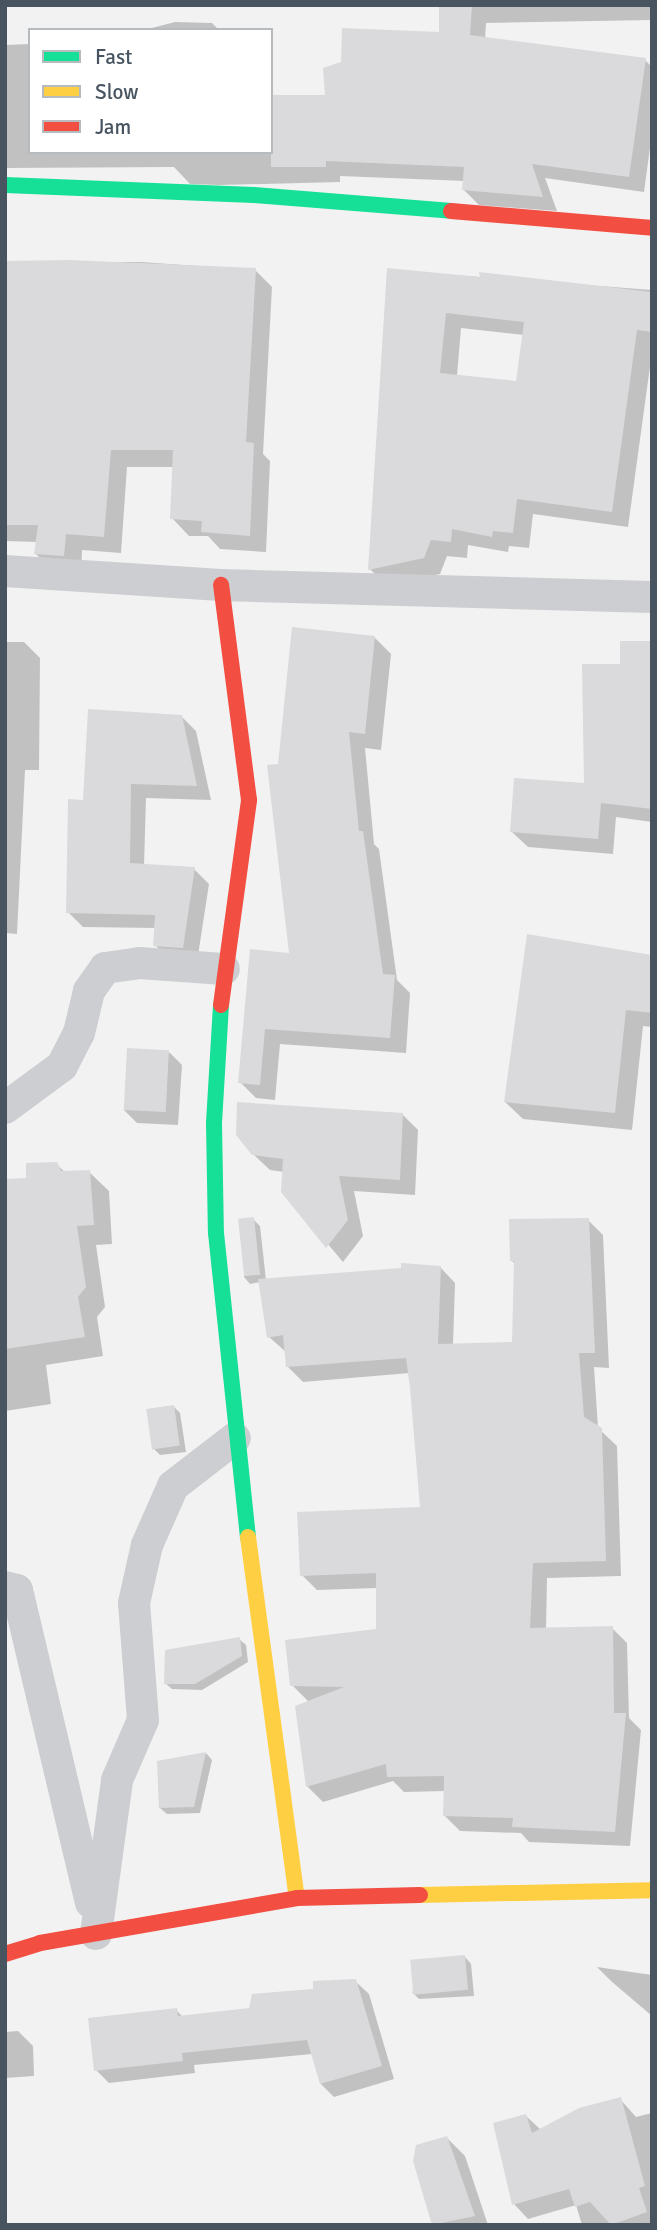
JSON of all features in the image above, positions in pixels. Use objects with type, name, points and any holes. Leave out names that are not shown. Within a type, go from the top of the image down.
[{"type":"street","points":[[5,185],[254,195],[652,228]]},
{"type":"street","points":[[5,571],[221,585],[652,597]]},
{"type":"street","points":[[221,585],[249,800],[224,969],[214,1123],[216,1219],[235,1438],[297,1898]]},
{"type":"street","points":[[5,1108],[62,1066],[79,1033],[89,991],[105,968],[139,963],[224,969]]},
{"type":"street","points":[[97,1931],[117,1780],[143,1720],[134,1603],[147,1545],[173,1486],[235,1438]]},
{"type":"street","points":[[5,1587],[17,1590],[97,1931]]},
{"type":"street","points":[[5,1954],[97,1931],[297,1898],[652,1890]]},
{"type":"building","points":[[439,5],[472,5],[470,35],[646,58],[629,177],[532,164],[543,197],[462,190],[464,167],[326,161],[326,167],[271,167],[273,95],[325,95],[323,68],[341,62],[342,28],[439,32]]},
{"type":"building","points":[[69,260],[256,268],[246,442],[254,443],[250,536],[201,532],[202,521],[170,519],[173,450],[111,450],[104,537],[66,534],[64,556],[34,554],[38,525],[5,525],[5,261]]},
{"type":"building","points":[[387,268],[480,277],[479,272],[652,292],[652,332],[637,330],[612,512],[517,499],[513,533],[493,531],[492,537],[452,529],[451,542],[431,540],[424,558],[368,570]],"holes":[[[446,313],[524,322],[516,381],[440,373]]]},
{"type":"building","points":[[292,627],[375,636],[365,734],[349,732],[359,831],[363,831],[383,974],[395,975],[390,1038],[265,1029],[260,1085],[238,1083],[250,949],[289,953],[267,765],[278,764]]},
{"type":"building","points":[[620,641],[652,641],[652,809],[601,803],[598,839],[510,832],[514,778],[584,783],[582,664],[620,664]]},
{"type":"building","points":[[88,709],[182,715],[197,786],[131,784],[130,863],[195,867],[183,948],[153,946],[155,915],[66,913],[68,799],[83,800]]},
{"type":"building","points":[[527,934],[652,955],[652,1013],[626,1010],[615,1113],[504,1102]]},
{"type":"building","points":[[127,1048],[169,1050],[166,1112],[124,1110]]},
{"type":"building","points":[[237,1102],[403,1113],[400,1180],[339,1176],[348,1220],[326,1248],[281,1192],[283,1159],[252,1155],[236,1135]]},
{"type":"building","points":[[57,1162],[61,1171],[90,1170],[94,1225],[77,1226],[86,1287],[78,1297],[85,1337],[5,1349],[5,1179],[26,1178],[26,1163]]},
{"type":"building","points":[[254,1217],[260,1275],[244,1276],[238,1219]]},
{"type":"building","points":[[589,1218],[595,1353],[579,1353],[584,1417],[602,1428],[606,1561],[533,1563],[530,1628],[613,1626],[614,1713],[626,1713],[615,1832],[512,1827],[513,1818],[443,1816],[444,1776],[387,1777],[386,1764],[306,1787],[295,1706],[344,1687],[290,1686],[285,1640],[376,1629],[376,1573],[300,1576],[297,1512],[420,1507],[410,1388],[406,1358],[286,1367],[283,1335],[267,1338],[258,1279],[401,1268],[401,1263],[441,1266],[438,1344],[512,1342],[514,1261],[510,1261],[509,1219]]},
{"type":"building","points":[[174,1405],[180,1446],[152,1449],[146,1409]]},
{"type":"building","points":[[240,1637],[242,1656],[195,1684],[164,1684],[165,1650]]},
{"type":"building","points":[[206,1752],[194,1807],[159,1808],[157,1761]]},
{"type":"building","points":[[465,1955],[468,1990],[413,1995],[410,1960]]},
{"type":"building","points":[[356,1979],[382,2066],[320,2084],[307,2040],[182,2053],[183,2061],[94,2071],[88,2018],[177,2008],[178,2016],[249,2008],[252,1994],[313,1989],[313,1981]]},
{"type":"building","points":[[621,2097],[645,2186],[639,2188],[647,2212],[611,2225],[590,2202],[575,2207],[569,2189],[512,2205],[493,2123],[526,2114],[532,2133],[579,2108]]},
{"type":"building","points":[[447,2136],[475,2216],[432,2225],[413,2161],[416,2145]]},
{"type":"traffic: fast","points":[[5,185],[254,195],[451,211]]},
{"type":"traffic: fast","points":[[221,1005],[214,1123],[216,1233],[248,1537]]},
{"type":"traffic: slow","points":[[248,1537],[297,1898]]},
{"type":"traffic: slow","points":[[420,1895],[652,1890]]},
{"type":"traffic: jam","points":[[451,211],[652,228]]},
{"type":"traffic: jam","points":[[221,585],[249,800],[221,1005]]},
{"type":"traffic: jam","points":[[5,1954],[40,1943],[297,1898],[420,1895]]}]
